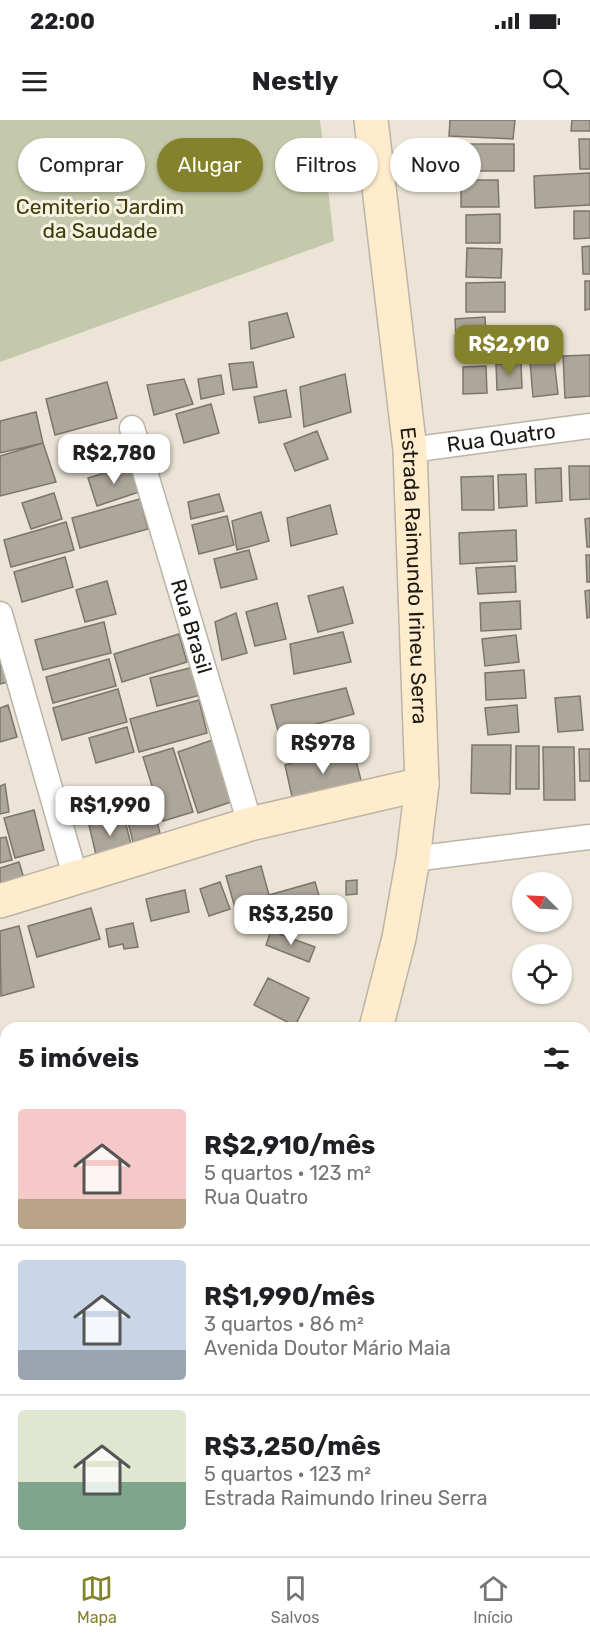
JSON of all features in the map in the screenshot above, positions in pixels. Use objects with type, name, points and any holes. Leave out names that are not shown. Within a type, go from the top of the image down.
[{"type":"street","name":"Estrada Raimundo Irineu Serra","points":[[371,120],[410,450],[422,784],[413,859],[399,938],[378,1022]]},
{"type":"street","name":"Rua Quatro","points":[[410,450],[590,426]]},
{"type":"street","name":"Rua Brasil","points":[[132,428],[250,824]]},
{"type":"street","points":[[0,614],[76,879]]},
{"type":"street","points":[[0,901],[250,824],[422,784]]},
{"type":"street","points":[[413,859],[590,837]]},
{"type":"green space","name":"Cemiterio Jardim da Saudade","points":[[0,120],[320,120],[322,138],[275,138],[275,192],[328,192],[334,241],[0,362]]},
{"type":"building","points":[[450,120],[515,120],[513,139],[449,136]]},
{"type":"building","points":[[572,120],[590,120],[590,131],[571,131]]},
{"type":"building","points":[[579,139],[590,139],[590,169],[580,169]]},
{"type":"building","points":[[481,144],[514,144],[514,171],[481,171]]},
{"type":"building","points":[[590,173],[590,205],[535,208],[534,176]]},
{"type":"building","points":[[481,180],[498,180],[499,207],[461,207],[461,192],[481,192]]},
{"type":"building","points":[[574,211],[590,211],[590,238],[574,239]]},
{"type":"building","points":[[500,214],[500,243],[466,243],[466,215]]},
{"type":"building","points":[[590,246],[590,274],[583,274],[582,247]]},
{"type":"building","points":[[467,248],[502,249],[501,278],[466,277]]},
{"type":"building","points":[[585,281],[590,281],[590,309],[585,310]]},
{"type":"building","points":[[505,282],[505,312],[466,312],[466,283]]},
{"type":"building","points":[[287,313],[294,337],[251,349],[249,322]]},
{"type":"building","points":[[485,317],[487,355],[457,357],[455,319]]},
{"type":"building","points":[[590,355],[590,396],[565,398],[563,356]]},
{"type":"building","points":[[554,359],[558,394],[533,397],[530,361]]},
{"type":"building","points":[[253,362],[257,387],[233,390],[229,364]]},
{"type":"building","points":[[521,363],[522,388],[497,390],[496,364]]},
{"type":"building","points":[[486,366],[487,393],[463,394],[463,367]]},
{"type":"building","points":[[345,374],[351,412],[304,427],[300,387]]},
{"type":"building","points":[[221,375],[224,394],[201,399],[198,379]]},
{"type":"building","points":[[184,379],[193,404],[154,415],[147,385]]},
{"type":"building","points":[[107,382],[117,418],[55,435],[46,399]]},
{"type":"building","points":[[286,390],[291,417],[259,423],[254,397]]},
{"type":"building","points":[[211,404],[219,433],[184,443],[176,414]]},
{"type":"building","points":[[36,412],[43,443],[0,453],[0,421]]},
{"type":"building","points":[[317,431],[328,459],[295,471],[284,444]]},
{"type":"building","points":[[43,443],[56,482],[0,496],[0,456]]},
{"type":"building","points":[[131,465],[139,492],[97,506],[88,478]]},
{"type":"building","points":[[569,466],[590,466],[590,499],[570,500]]},
{"type":"building","points":[[561,468],[562,501],[536,503],[535,469]]},
{"type":"building","points":[[526,474],[527,506],[499,508],[498,475]]},
{"type":"building","points":[[493,476],[494,510],[462,510],[461,477]]},
{"type":"building","points":[[54,493],[62,519],[31,529],[22,503]]},
{"type":"building","points":[[219,494],[224,511],[191,519],[188,502]]},
{"type":"building","points":[[140,499],[148,529],[80,548],[72,518]]},
{"type":"building","points":[[330,505],[337,534],[291,546],[287,518]]},
{"type":"building","points":[[261,512],[269,541],[237,550],[232,521]]},
{"type":"building","points":[[227,516],[234,545],[199,554],[192,525]]},
{"type":"building","points":[[590,518],[590,547],[587,547],[585,519]]},
{"type":"building","points":[[66,522],[74,550],[11,567],[4,540]]},
{"type":"building","points":[[516,530],[517,561],[460,564],[459,533]]},
{"type":"building","points":[[249,550],[257,579],[221,588],[214,559]]},
{"type":"building","points":[[586,555],[590,555],[590,582],[587,582]]},
{"type":"building","points":[[65,557],[73,587],[22,602],[14,572]]},
{"type":"building","points":[[515,566],[516,592],[478,594],[476,568]]},
{"type":"building","points":[[107,581],[116,614],[85,622],[76,590]]},
{"type":"building","points":[[343,587],[353,623],[318,632],[308,596]]},
{"type":"building","points":[[590,590],[590,617],[587,618],[585,591]]},
{"type":"building","points":[[520,601],[521,629],[481,631],[480,603]]},
{"type":"building","points":[[277,603],[286,639],[255,646],[246,612]]},
{"type":"building","points":[[236,613],[247,653],[222,660],[215,622]]},
{"type":"building","points":[[104,622],[111,653],[43,670],[35,640]]},
{"type":"building","points":[[343,632],[351,662],[294,674],[290,644]]},
{"type":"building","points":[[179,634],[187,662],[122,682],[114,654]]},
{"type":"building","points":[[516,635],[519,662],[485,666],[482,639]]},
{"type":"building","points":[[0,654],[8,682],[0,684]]},
{"type":"building","points":[[109,659],[116,686],[53,703],[46,677]]},
{"type":"building","points":[[194,667],[201,695],[157,706],[150,678]]},
{"type":"building","points":[[524,670],[526,698],[486,700],[485,673]]},
{"type":"building","points":[[346,688],[354,714],[279,734],[271,705]]},
{"type":"building","points":[[118,689],[127,722],[62,740],[53,708]]},
{"type":"building","points":[[580,696],[583,730],[558,732],[555,698]]},
{"type":"building","points":[[199,700],[207,733],[139,752],[130,719]]},
{"type":"building","points":[[8,705],[17,737],[0,742],[0,708]]},
{"type":"building","points":[[517,705],[519,732],[488,735],[485,708]]},
{"type":"building","points":[[127,727],[134,752],[96,763],[89,738]]},
{"type":"building","points":[[218,738],[237,800],[198,813],[178,752]]},
{"type":"building","points":[[352,745],[362,784],[294,806],[285,765]]},
{"type":"building","points":[[472,745],[511,745],[510,794],[471,793]]},
{"type":"building","points":[[516,746],[539,746],[539,789],[516,789]]},
{"type":"building","points":[[543,747],[574,747],[575,800],[544,800]]},
{"type":"building","points":[[173,748],[193,812],[163,821],[143,757]]},
{"type":"building","points":[[579,749],[590,749],[590,781],[580,781]]},
{"type":"building","points":[[5,784],[9,812],[0,814],[0,786]]},
{"type":"building","points":[[151,799],[160,833],[133,842],[125,810]]},
{"type":"building","points":[[34,810],[44,850],[15,858],[4,818]]},
{"type":"building","points":[[124,817],[132,848],[97,859],[89,825]]},
{"type":"building","points":[[6,837],[12,860],[0,863],[0,838]]},
{"type":"building","points":[[19,862],[26,885],[0,893],[0,868]]},
{"type":"building","points":[[261,866],[269,895],[315,882],[322,906],[241,929],[226,876]]},
{"type":"building","points":[[357,880],[357,894],[346,895],[346,881]]},
{"type":"building","points":[[220,882],[230,909],[209,916],[200,889]]},
{"type":"building","points":[[185,890],[189,912],[151,921],[146,899]]},
{"type":"building","points":[[91,908],[100,939],[37,957],[28,926]]},
{"type":"building","points":[[133,923],[138,947],[124,949],[123,944],[109,947],[106,929]]},
{"type":"building","points":[[19,926],[34,987],[1,996],[0,931]]},
{"type":"building","points":[[271,931],[315,947],[309,962],[266,945]]},
{"type":"building","points":[[268,978],[309,998],[297,1022],[287,1022],[254,1005]]}]
